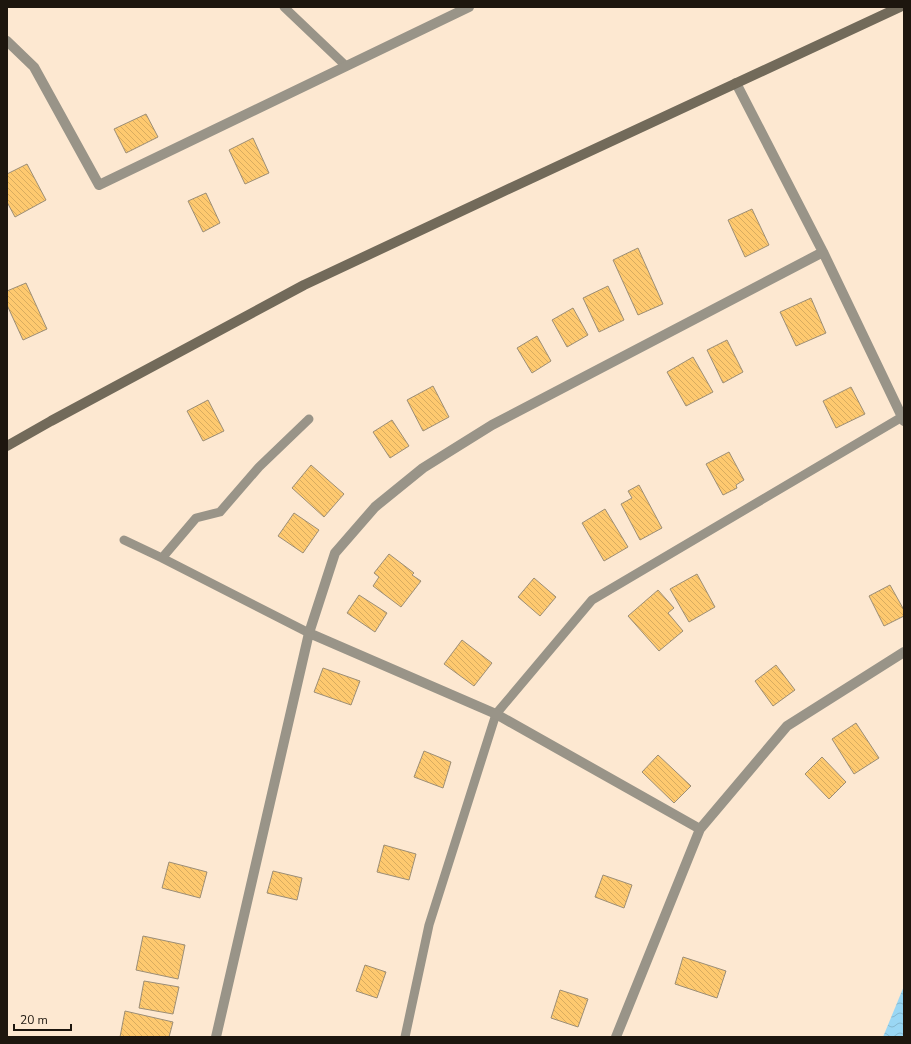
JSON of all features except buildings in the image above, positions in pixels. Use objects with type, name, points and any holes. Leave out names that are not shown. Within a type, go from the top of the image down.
[{"type":"main road","points":[[7,446],[304,285],[900,7]]},
{"type":"street","points":[[7,41],[34,67],[99,185],[468,7]]},
{"type":"street","points":[[736,83],[823,252],[903,419]]},
{"type":"street","points":[[216,1037],[309,633],[335,553],[375,507],[423,468],[492,425],[823,252]]},
{"type":"street","points":[[309,633],[496,714],[700,829]]},
{"type":"street","points":[[616,1037],[700,829],[787,726],[904,652]]},
{"type":"lane","points":[[284,7],[346,66]]},
{"type":"lane","points":[[162,558],[196,518],[220,512],[259,467],[309,419]]},
{"type":"lane","points":[[405,1037],[429,925],[496,714],[592,600],[903,419]]},
{"type":"lane","points":[[124,540],[309,633]]},
{"type":"water","points":[[904,986],[904,1037],[883,1037]]}]
